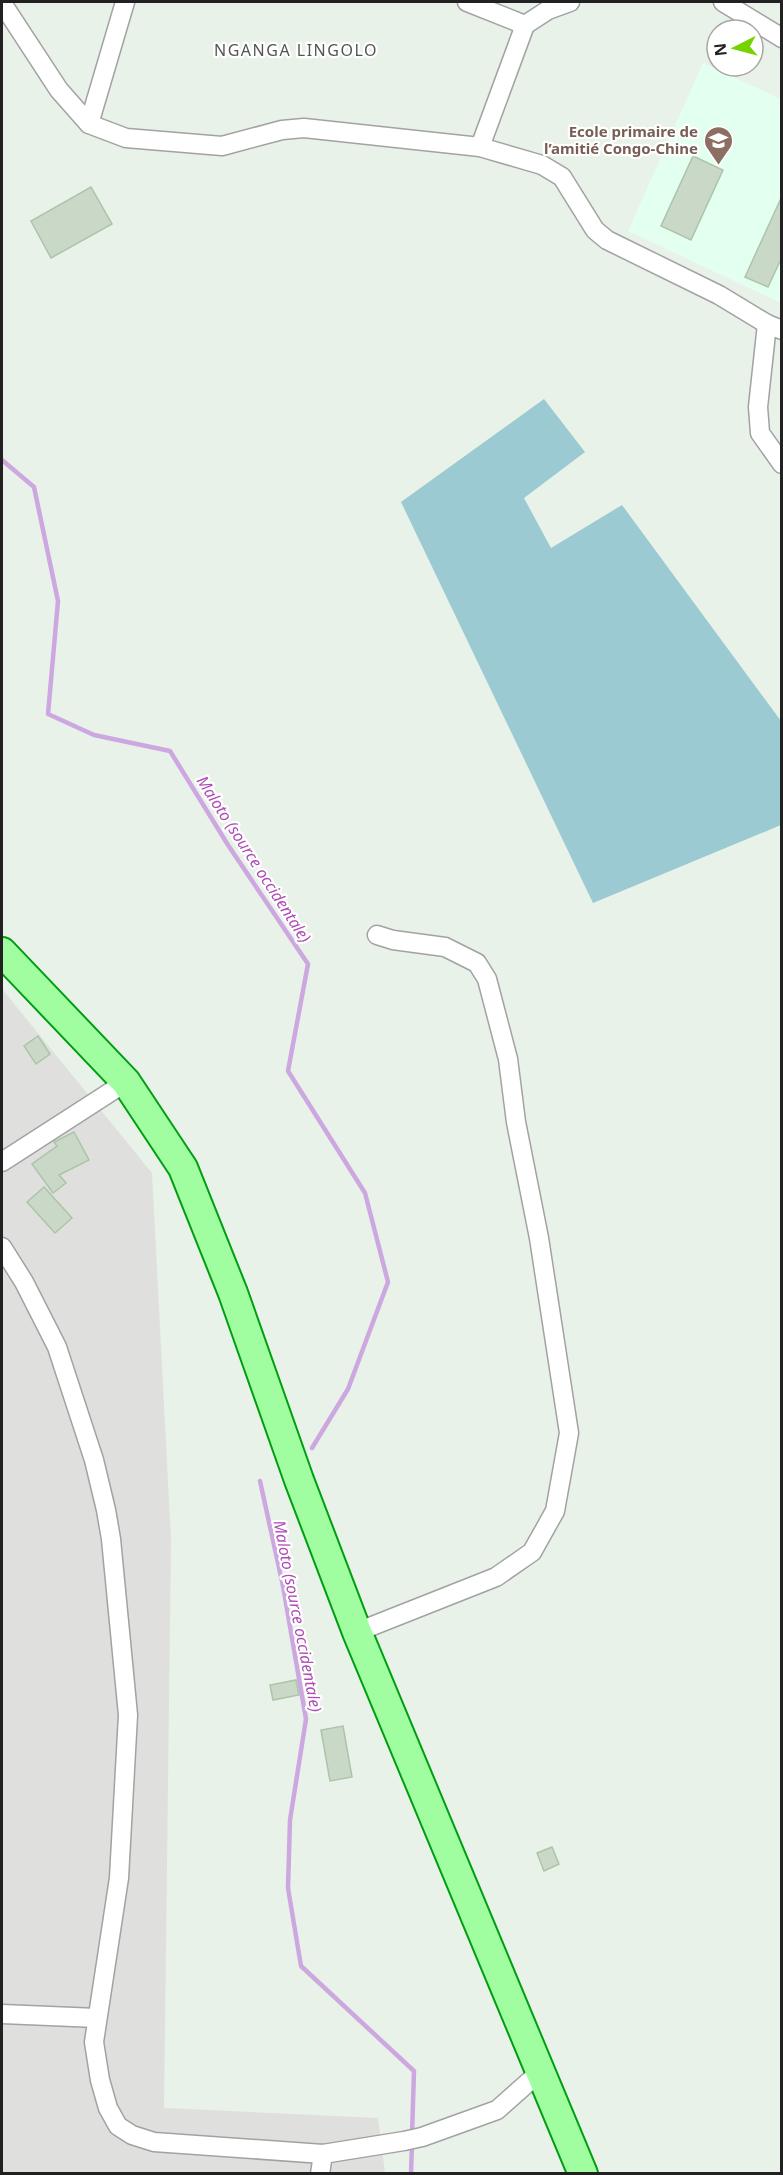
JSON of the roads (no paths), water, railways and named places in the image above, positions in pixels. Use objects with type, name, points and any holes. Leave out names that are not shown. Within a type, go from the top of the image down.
[{"type":"main road","points":[[2,952],[126,1082],[183,1168],[233,1293],[299,1480],[357,1632],[583,2174]]},
{"type":"street","points":[[89,124],[126,2]]},
{"type":"street","points":[[466,2],[525,25]]},
{"type":"street","points":[[480,147],[525,25],[548,10],[570,2]]},
{"type":"street","points":[[723,2],[782,38]]},
{"type":"street","points":[[2,3],[59,90],[89,124],[126,138],[222,146],[282,130],[304,128],[480,147],[553,170],[562,177],[595,230],[607,240],[719,295],[774,327],[758,407],[760,433],[782,464]]},
{"type":"street","points":[[357,1632],[496,1577],[532,1552],[555,1511],[569,1433],[539,1238],[516,1122],[508,1059],[487,979],[477,963],[445,947],[393,940],[377,935]]},
{"type":"street","points":[[2,1162],[126,1082]]},
{"type":"street","points":[[2,1247],[24,1282],[57,1347],[94,1460],[111,1539],[128,1715],[119,1878],[94,2042],[100,2080],[108,2108],[118,2126],[132,2135],[154,2142],[323,2154],[413,2139],[497,2110],[541,2071]]},
{"type":"street","points":[[2,2014],[97,2018]]},
{"type":"street","points":[[320,2174],[323,2154]]},
{"type":"waterway","name":"Maloto (source occidentale)","points":[[2,460],[34,487],[58,601],[48,714],[94,735],[170,751],[228,845],[308,964],[288,1071],[365,1193],[388,1282],[348,1389],[312,1448]]},
{"type":"waterway","name":"Maloto (source occidentale)","points":[[260,1481],[283,1586],[306,1719],[290,1820],[288,1888],[301,1966],[414,2071],[412,2135]]},
{"type":"waterway","name":"Maloto (source occidentale)","points":[[411,2174],[412,2143]]},
{"type":"place","name":"Ecole primaire de l’amitié Congo-Chine","points":[[719,166]]},
{"type":"district","name":"NGANGA LINGOLO","points":[[296,50]]}]
